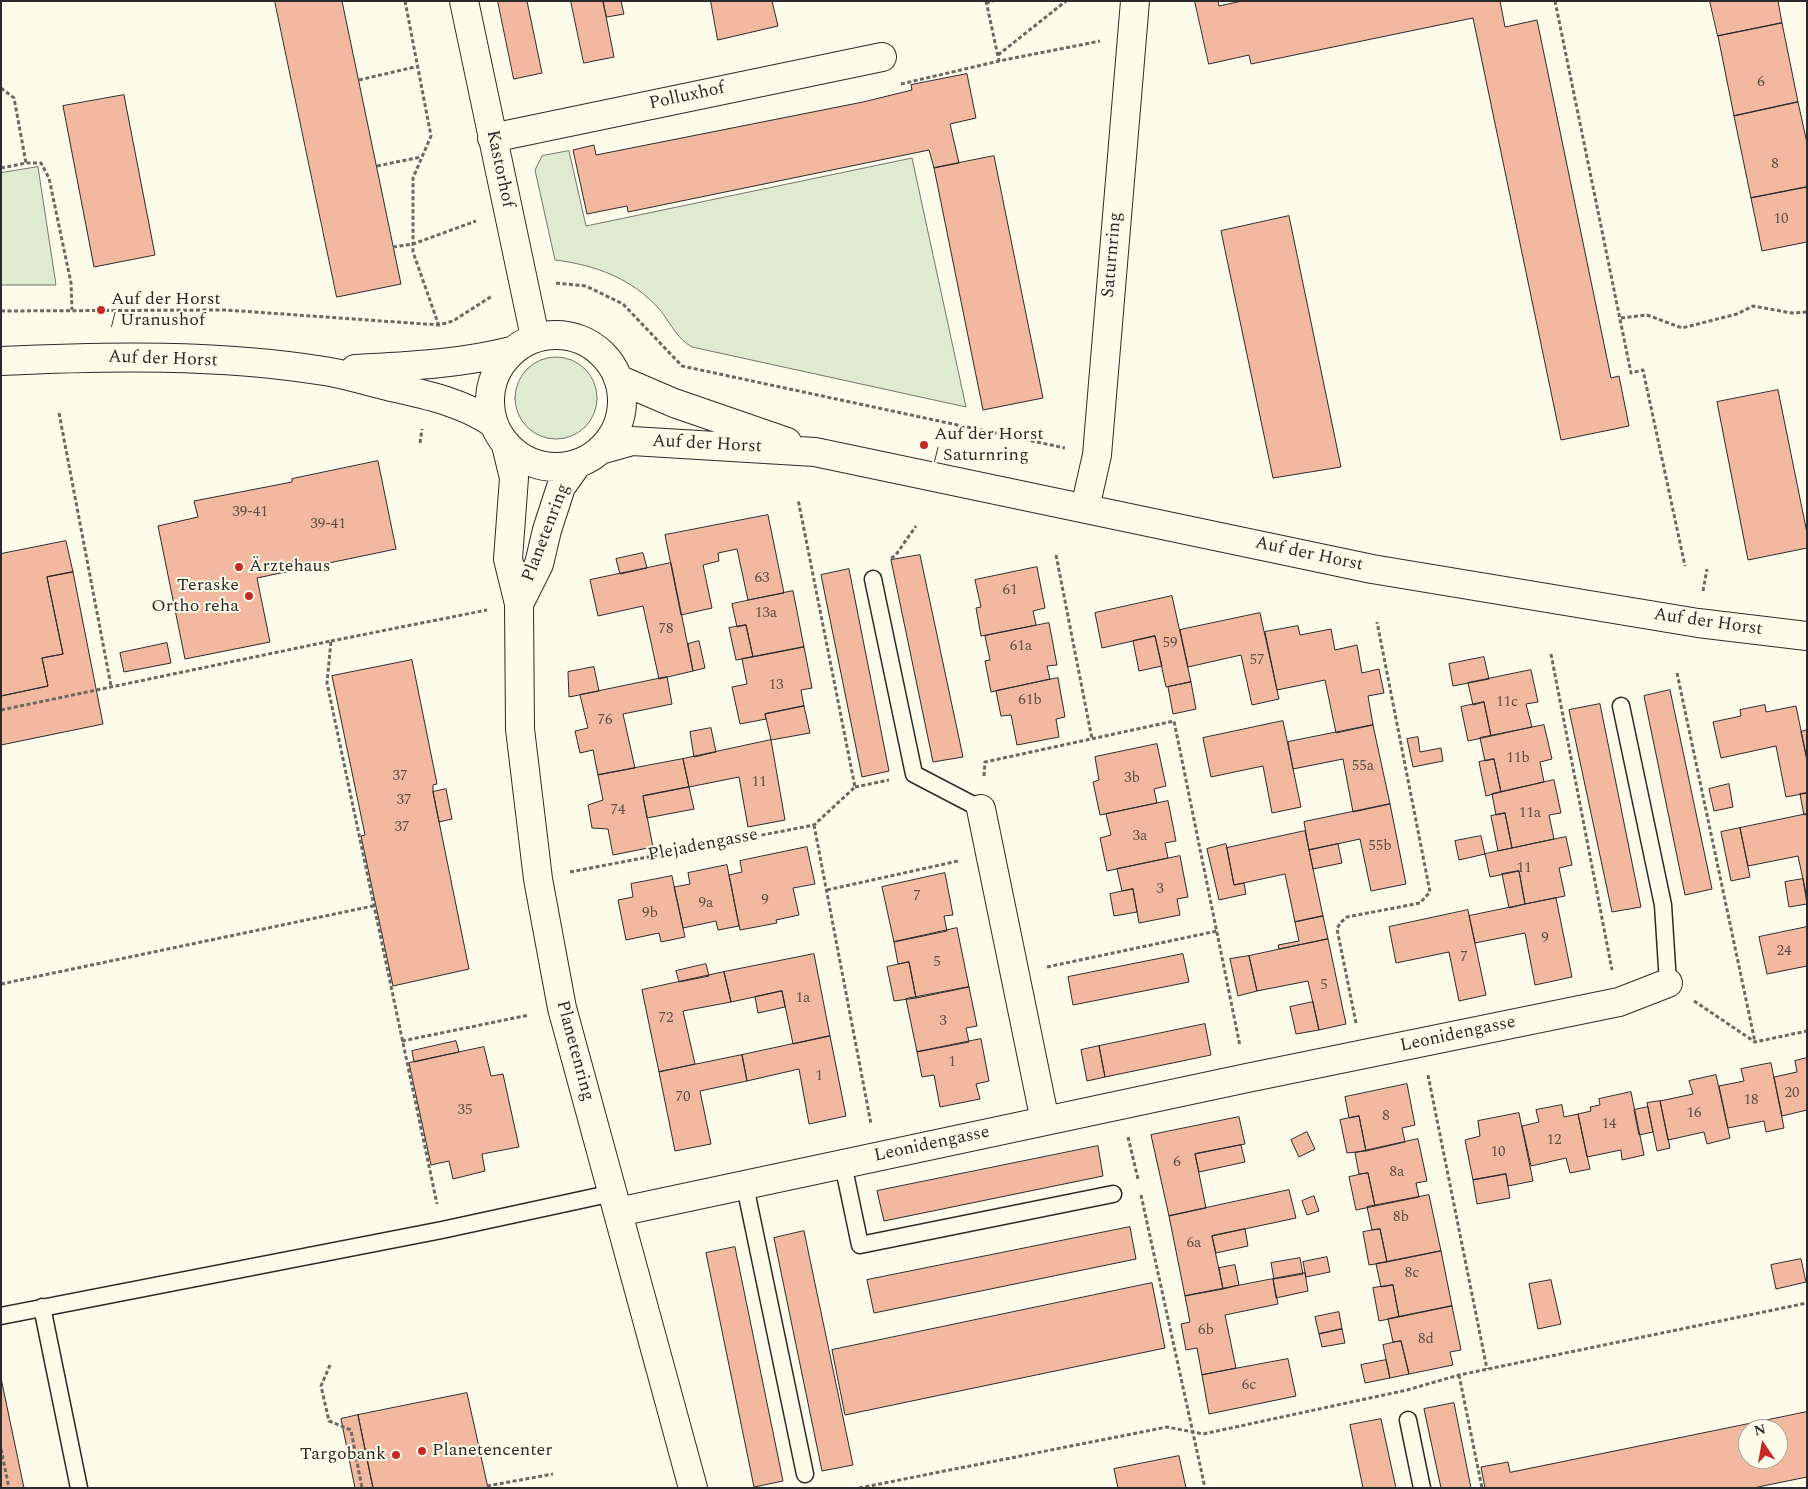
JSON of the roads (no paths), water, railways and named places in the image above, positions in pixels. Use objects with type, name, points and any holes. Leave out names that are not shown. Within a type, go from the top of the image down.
[{"type":"street","name":"Kastorhof","points":[[464,1],[535,337]]},
{"type":"street","name":"Saturnring","points":[[1085,508],[1097,455],[1135,1]]},
{"type":"street","name":"Polluxhof","points":[[492,138],[882,57]]},
{"type":"street","points":[[559,335],[584,341],[605,356],[618,378],[622,404],[616,429],[589,457],[552,467],[527,461],[500,434],[489,397],[496,372],[511,351],[535,337],[559,335]]},
{"type":"street","name":"Auf der Horst","points":[[324,371],[432,365],[478,360],[511,351]]},
{"type":"street","name":"Auf der Horst","points":[[1,361],[106,358],[214,360],[324,371],[428,395],[472,409],[500,434]]},
{"type":"street","name":"Auf der Horst","points":[[618,378],[674,403],[724,418],[814,452]]},
{"type":"street","name":"Planetenring","points":[[500,434],[514,478],[508,559],[518,604],[520,729],[538,879],[562,1008],[693,1488]]},
{"type":"street","name":"Auf der Horst","points":[[589,457],[632,440],[814,452],[1372,569],[1698,623],[1807,636]]},
{"type":"street","name":"Planetenring","points":[[518,604],[538,564],[546,530],[561,487],[589,457]]},
{"type":"street","points":[[981,809],[1045,1121]]},
{"type":"street","name":"Leonidengasse","points":[[616,1203],[746,1186],[1247,1078],[1619,1002],[1668,983]]},
{"type":"lane","points":[[873,579],[914,774],[981,809]]},
{"type":"lane","points":[[1621,706],[1663,904],[1668,983]]},
{"type":"lane","points":[[843,1164],[860,1246],[1113,1194]]},
{"type":"lane","points":[[746,1186],[805,1474]]},
{"type":"lane","points":[[1,1316],[442,1230],[616,1203]]},
{"type":"lane","points":[[42,1307],[79,1488]]},
{"type":"lane","points":[[1408,1420],[1422,1488]]},
{"type":"place","name":"Auf der Horst / Uranushof","points":[[101,310]]},
{"type":"place","name":"Auf der Horst / Saturnring","points":[[924,445]]},
{"type":"place","name":"Ärztehaus","points":[[239,567]]},
{"type":"place","name":"Teraske Ortho reha","points":[[249,596]]},
{"type":"place","name":"Planetencenter","points":[[422,1451]]},
{"type":"place","name":"Targobank","points":[[396,1455]]}]
